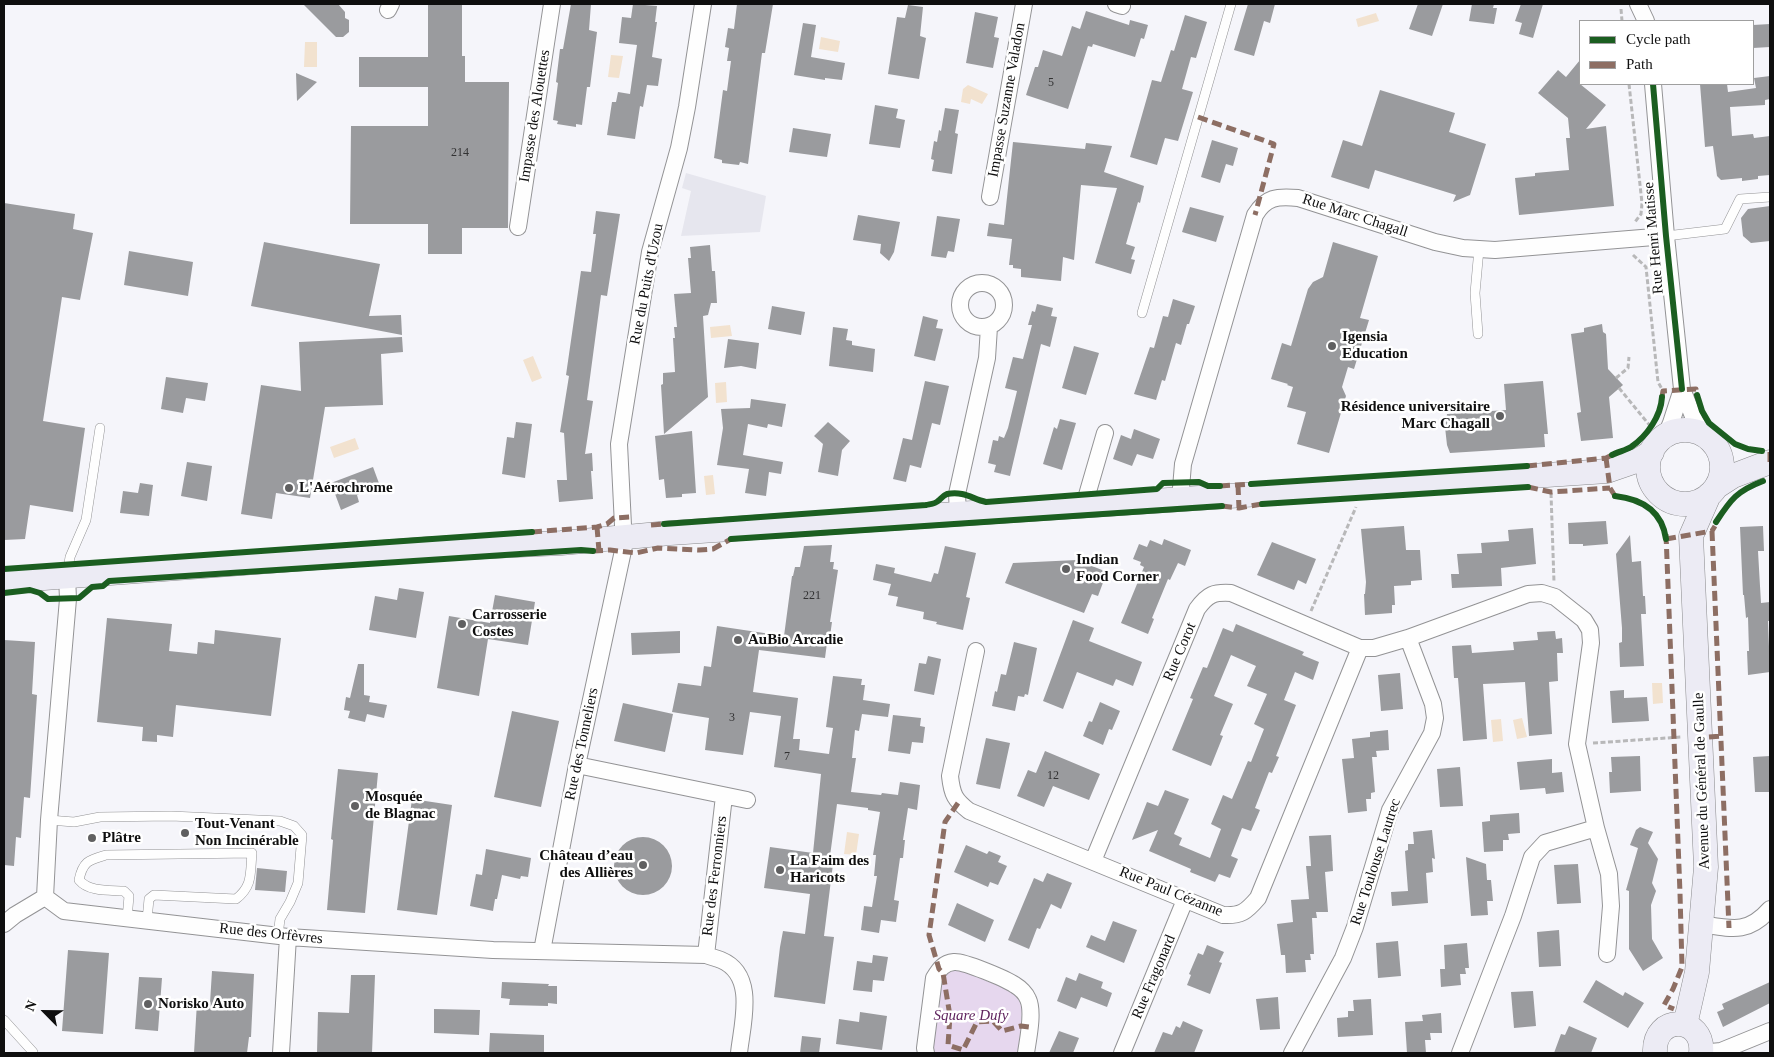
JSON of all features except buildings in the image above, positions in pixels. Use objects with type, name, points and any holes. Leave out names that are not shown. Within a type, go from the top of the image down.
[{"type":"main road","points":[[1653,434],[1688,430],[1732,454],[1770,462]]},
{"type":"main road","points":[[4,580],[1607,471],[1638,460],[1653,434]]},
{"type":"main road","points":[[1653,434],[1649,472],[1651,482],[1662,495]]},
{"type":"main road","points":[[1710,441],[1720,456],[1722,467],[1720,477],[1713,491]]},
{"type":"main road","points":[[1607,471],[1642,483],[1678,503],[1689,504],[1700,501],[1733,476],[1770,462]]},
{"type":"main road","name":"Avenue du Général de Gaulle","points":[[1685,1025],[1697,972],[1706,867],[1691,536],[1713,491]]},
{"type":"main road","name":"Avenue du Général de Gaulle","points":[[1662,495],[1691,536]]},
{"type":"main road","points":[[1655,1053],[1654,1044],[1662,1030],[1673,1024],[1685,1025],[1695,1031],[1701,1041],[1701,1053]]},
{"type":"street","name":"Impasse des Alouettes","points":[[518,227],[552,4]]},
{"type":"street","name":"Rue du Puits d'Uzou","points":[[624,537],[619,444],[650,252],[687,108],[703,4]]},
{"type":"street","name":"Impasse Suzanne Valadon","points":[[990,197],[1024,4]]},
{"type":"street","points":[[1638,4],[1646,20]]},
{"type":"street","points":[[1647,20],[1650,4]]},
{"type":"street","name":"Rue Henri Matisse","points":[[1653,85],[1682,390],[1695,421],[1710,441]]},
{"type":"street","name":"Rue Marc Chagall","points":[[1180,500],[1183,464],[1255,215],[1261,205],[1270,200],[1282,196],[1298,198],[1435,242],[1463,248],[1496,250],[1666,236]]},
{"type":"street","points":[[958,514],[956,494],[987,358],[989,326]]},
{"type":"street","name":"Rue Henri Matisse","points":[[1653,434],[1671,423],[1682,390]]},
{"type":"street","points":[[1087,506],[1087,495],[1105,433]]},
{"type":"street","name":"Rue des Tonneliers","points":[[542,951],[578,765],[623,552],[624,537]]},
{"type":"street","points":[[4,924],[45,897],[49,820],[68,599],[67,576]]},
{"type":"street","name":"Rue Corot","points":[[1093,861],[1198,609],[1205,598],[1218,592],[1231,593],[1360,648]]},
{"type":"street","points":[[1360,648],[1374,648],[1408,638],[1528,594],[1542,593],[1555,597],[1584,620],[1590,630],[1591,643],[1577,744],[1596,828],[1609,874],[1611,906],[1607,954]]},
{"type":"street","name":"Rue Toulouse Lautrec","points":[[1292,1053],[1343,958],[1355,927],[1390,810],[1432,733],[1435,718],[1433,704],[1408,638]]},
{"type":"street","name":"Rue Paul Cézanne","points":[[976,651],[950,776],[952,791],[958,802],[969,811],[1186,900],[1223,915],[1236,916],[1249,908],[1258,898],[1360,648]]},
{"type":"street","name":"Rue des Ferronniers","points":[[578,765],[747,800]]},
{"type":"street","name":"Rue des Ferronniers","points":[[706,956],[724,796]]},
{"type":"street","points":[[1460,1053],[1513,916],[1532,857],[1545,843],[1596,828]]},
{"type":"street","name":"Rue des Orfèvres","points":[[45,897],[64,912],[283,937],[493,950],[706,956],[722,960],[732,968],[742,981],[745,998],[739,1053]]},
{"type":"street","name":"Rue Fragonard","points":[[1122,1053],[1186,900]]},
{"type":"street","points":[[1702,924],[1741,929],[1751,926],[1770,909]]},
{"type":"street","points":[[281,1053],[283,937]]},
{"type":"street","points":[[926,1053],[924,1048],[934,978],[939,969],[946,964],[954,962],[965,964],[1014,984],[1024,992],[1030,1010],[1026,1053]]},
{"type":"street","points":[[1701,1053],[1721,1051],[1770,1031]]},
{"type":"lane","points":[[1142,313],[1232,4]]},
{"type":"lane","points":[[1666,236],[1725,229],[1740,199],[1770,197]]},
{"type":"lane","points":[[1478,334],[1475,293],[1479,249]]},
{"type":"lane","points":[[67,576],[70,557],[86,520],[100,428]]},
{"type":"lane","points":[[49,820],[74,822],[100,817],[171,816],[280,821],[294,826],[302,835],[298,883],[280,919],[283,937]]},
{"type":"lane","points":[[127,919],[129,896],[124,891],[90,888],[83,885],[79,880],[81,869],[87,861],[106,855],[252,853],[246,892],[236,899],[154,895],[148,899],[147,920]]},
{"type":"lane","points":[[4,1020],[34,1052]]},
{"type":"path","points":[[1620,4],[1622,20]]},
{"type":"path","points":[[1616,378],[1628,368],[1629,357]]},
{"type":"path","points":[[1619,388],[1653,434]]},
{"type":"path","points":[[1550,475],[1555,597]]},
{"type":"path","points":[[1305,625],[1356,506]]},
{"type":"path","points":[[1577,744],[1682,737]]},
{"type":"green space","name":"Square Dufy","points":[[953,969],[1017,993],[1022,1008],[1020,1053],[930,1053],[943,973]]},
{"type":"shaded area","points":[[1376,13],[1379,21],[1358,27],[1356,19]]},
{"type":"shaded area","points":[[821,37],[840,41],[838,52],[819,49]]},
{"type":"shaded area","points":[[305,42],[317,42],[317,67],[304,67]]},
{"type":"shaded area","points":[[611,55],[623,56],[619,78],[608,77]]},
{"type":"shaded area","points":[[968,85],[988,94],[982,104],[971,99],[970,104],[961,102],[963,89]]},
{"type":"shaded area","points":[[686,173],[766,196],[760,232],[681,236],[691,191],[682,188]]},
{"type":"shaded area","points":[[730,325],[732,336],[711,338],[710,327]]},
{"type":"shaded area","points":[[533,356],[542,378],[532,382],[523,360]]},
{"type":"shaded area","points":[[726,382],[727,402],[716,403],[715,383]]},
{"type":"shaded area","points":[[355,438],[359,449],[334,458],[330,447]]},
{"type":"shaded area","points":[[713,475],[715,494],[706,495],[704,476]]},
{"type":"shaded area","points":[[1652,683],[1662,683],[1663,703],[1653,704]]},
{"type":"shaded area","points":[[1522,718],[1527,737],[1517,739],[1513,720]]},
{"type":"shaded area","points":[[1501,719],[1503,741],[1493,742],[1491,720]]},
{"type":"shaded area","points":[[847,832],[859,834],[856,855],[844,854]]},
{"type":"marked path","points":[[1198,117],[1274,144],[1255,215]]},
{"type":"marked path","points":[[1662,397],[1663,391],[1696,389],[1697,395]]},
{"type":"marked path","points":[[1770,452],[1770,466]]},
{"type":"marked path","points":[[1527,466],[1606,458],[1610,456]]},
{"type":"marked path","points":[[1606,458],[1610,488],[1615,496],[1619,496]]},
{"type":"marked path","points":[[1220,486],[1251,484]]},
{"type":"marked path","points":[[1238,485],[1239,508]]},
{"type":"marked path","points":[[1528,487],[1551,492],[1610,488]]},
{"type":"marked path","points":[[1222,506],[1239,508],[1262,504]]},
{"type":"marked path","points":[[532,532],[597,527],[607,524],[614,518],[631,517]]},
{"type":"marked path","points":[[651,525],[664,524]]},
{"type":"marked path","points":[[1666,539],[1712,531],[1715,526]]},
{"type":"marked path","points":[[597,527],[599,551]]},
{"type":"marked path","points":[[1712,531],[1729,928]]},
{"type":"marked path","points":[[1666,534],[1682,967],[1664,1005],[1674,1009]]},
{"type":"marked path","points":[[593,551],[610,550],[636,553],[658,548],[713,549],[731,539]]},
{"type":"marked path","points":[[1709,737],[1721,736]]},
{"type":"marked path","points":[[958,803],[945,822],[929,935],[939,969],[943,973],[950,1016],[948,1045],[963,1050],[977,1022],[993,1021],[1002,1031],[1021,1026],[1029,1027]]},
{"type":"cycle path","points":[[1653,85],[1682,389]]},
{"type":"cycle path","points":[[1697,395],[1702,411],[1709,423],[1735,444],[1748,449],[1762,451]]},
{"type":"cycle path","points":[[1612,455],[1631,447],[1648,431],[1659,411],[1662,397]]},
{"type":"cycle path","points":[[1251,484],[1527,466]]},
{"type":"cycle path","points":[[1716,522],[1735,497],[1747,488],[1763,481]]},
{"type":"cycle path","points":[[664,524],[926,505],[935,503],[947,494],[953,493],[964,494],[986,502],[1157,489],[1163,483],[1199,482],[1208,486],[1220,486]]},
{"type":"cycle path","points":[[1262,504],[1528,487]]},
{"type":"cycle path","points":[[1615,496],[1634,500],[1649,508],[1660,521],[1666,539]]},
{"type":"cycle path","points":[[731,539],[1222,506]]},
{"type":"cycle path","points":[[4,569],[532,532]]},
{"type":"cycle path","points":[[4,593],[30,590],[40,593],[48,599],[79,598],[92,587],[103,586],[109,581],[581,550],[593,551]]},
{"type":"place","name":"Igensia Education","points":[[1332,346]]},
{"type":"place","name":"Résidence universitaire Marc Chagall","points":[[1500,416]]},
{"type":"place","name":"L'Aérochrome","points":[[289,488]]},
{"type":"place","name":"Indian Food Corner","points":[[1066,569]]},
{"type":"place","name":"Carrosserie Costes","points":[[462,624]]},
{"type":"place","name":"AuBio Arcadie","points":[[738,640]]},
{"type":"place","name":"Mosquée de Blagnac","points":[[355,806]]},
{"type":"place","name":"Tout-Venant Non Incinérable","points":[[185,833]]},
{"type":"place","name":"Plâtre","points":[[92,838]]},
{"type":"place","name":"Château d’eau des Allières","points":[[643,865]]},
{"type":"place","name":"La Faim des Haricots","points":[[780,870]]},
{"type":"place","name":"Norisko Auto","points":[[148,1004]]}]
